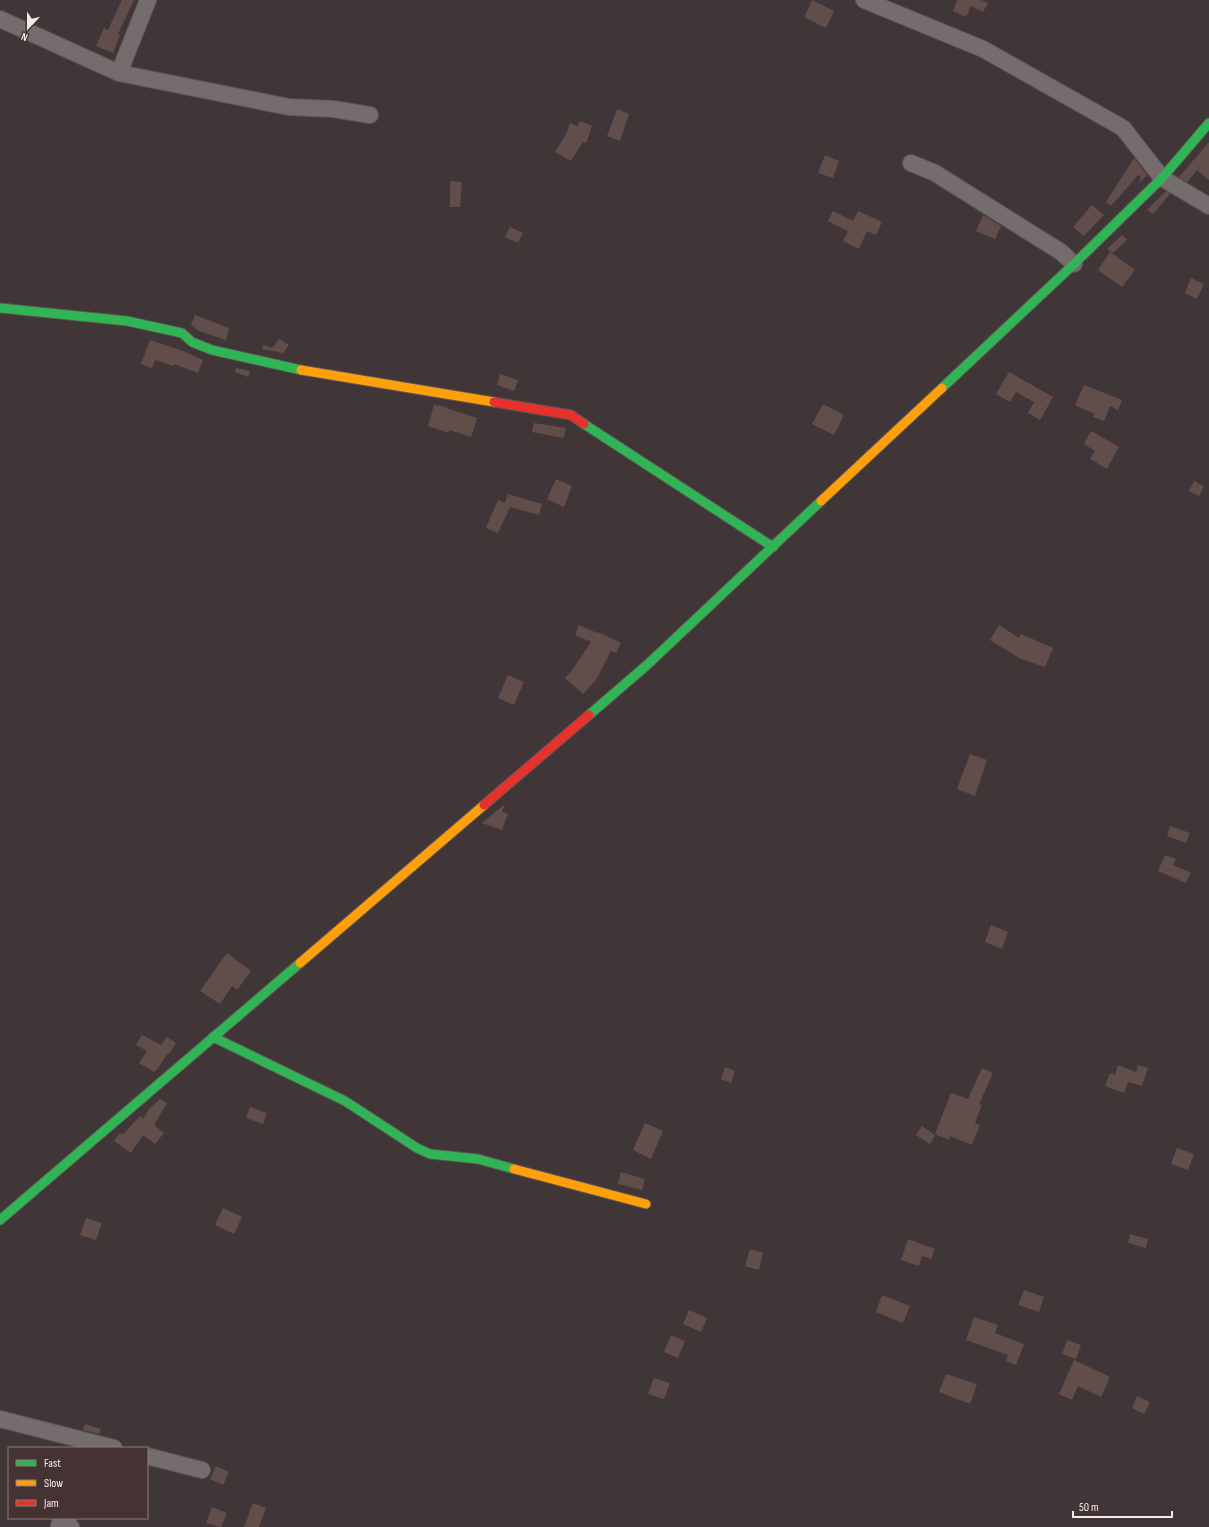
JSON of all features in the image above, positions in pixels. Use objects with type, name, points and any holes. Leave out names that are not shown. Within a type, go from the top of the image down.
[{"type":"street","points":[[119,73],[148,0]]},
{"type":"street","points":[[864,0],[983,49],[1123,128],[1162,178],[1209,206]]},
{"type":"street","points":[[0,19],[119,73],[289,107],[333,109],[370,115]]},
{"type":"street","points":[[0,1220],[647,665],[1074,264],[1162,178],[1209,123]]},
{"type":"street","points":[[911,163],[935,173],[1061,252],[1074,264]]},
{"type":"street","points":[[0,308],[127,321],[182,333],[192,342],[212,350],[291,368],[571,415],[773,547]]},
{"type":"street","points":[[213,1037],[345,1101],[417,1148],[430,1154],[478,1159],[646,1204]]},
{"type":"street","points":[[0,1419],[110,1447]]},
{"type":"street","points":[[148,1456],[202,1470]]},
{"type":"building","points":[[122,0],[134,0],[118,34],[120,35],[113,53],[96,46],[104,28],[108,30]]},
{"type":"building","points":[[812,0],[834,11],[826,28],[804,17]]},
{"type":"building","points":[[957,0],[981,0],[988,3],[983,12],[971,6],[966,17],[953,11]]},
{"type":"building","points":[[617,109],[629,114],[620,141],[607,136]]},
{"type":"building","points":[[580,121],[592,126],[586,143],[583,142],[571,161],[555,152],[566,134],[570,123],[578,126]]},
{"type":"building","points":[[1209,142],[1209,180],[1197,170],[1187,182],[1179,177]]},
{"type":"building","points":[[825,155],[839,161],[833,178],[818,173]]},
{"type":"building","points":[[1134,158],[1147,175],[1138,184],[1141,177],[1138,175],[1111,206],[1106,202]]},
{"type":"building","points":[[450,181],[462,182],[460,207],[450,207]]},
{"type":"building","points":[[1166,191],[1170,194],[1153,214],[1147,210]]},
{"type":"building","points":[[1092,205],[1104,215],[1084,236],[1073,227]]},
{"type":"building","points":[[833,211],[853,221],[858,211],[882,222],[876,235],[867,231],[859,249],[843,241],[848,231],[828,221]]},
{"type":"building","points":[[983,215],[1001,226],[995,239],[976,231]]},
{"type":"building","points":[[510,227],[523,233],[518,243],[505,237]]},
{"type":"building","points":[[1122,235],[1127,240],[1113,253],[1107,249]]},
{"type":"building","points":[[1110,252],[1135,270],[1122,287],[1098,270]]},
{"type":"building","points":[[1191,278],[1204,284],[1197,299],[1185,293]]},
{"type":"building","points":[[195,315],[229,328],[226,340],[199,331],[191,325]]},
{"type":"building","points":[[279,339],[289,345],[283,353],[262,349],[263,345],[272,348]]},
{"type":"building","points":[[150,340],[183,351],[203,360],[198,373],[174,364],[173,366],[155,360],[152,368],[141,364]]},
{"type":"building","points":[[236,368],[250,371],[248,377],[235,372]]},
{"type":"building","points":[[1009,372],[1053,397],[1040,420],[1028,413],[1034,402],[1016,392],[1010,402],[996,394]]},
{"type":"building","points":[[500,374],[518,380],[514,391],[497,385]]},
{"type":"building","points":[[1084,385],[1122,400],[1118,410],[1110,406],[1104,421],[1093,417],[1095,414],[1075,405]]},
{"type":"building","points":[[823,404],[844,415],[834,435],[812,424]]},
{"type":"building","points":[[434,405],[447,407],[446,408],[477,418],[471,437],[449,430],[449,433],[428,426]]},
{"type":"building","points":[[534,423],[566,428],[564,438],[532,432]]},
{"type":"building","points":[[1091,431],[1119,447],[1107,469],[1090,459],[1095,451],[1084,444]]},
{"type":"building","points":[[556,479],[572,486],[564,507],[547,499]]},
{"type":"building","points":[[1194,481],[1204,486],[1199,496],[1189,491]]},
{"type":"building","points":[[508,494],[542,504],[539,515],[510,507],[498,533],[486,528],[498,500],[505,503]]},
{"type":"building","points":[[579,625],[621,643],[616,653],[611,651],[596,680],[583,694],[565,678],[573,669],[591,642],[575,635]]},
{"type":"building","points":[[999,625],[1019,638],[1021,634],[1053,648],[1045,667],[1021,659],[990,640]]},
{"type":"building","points":[[508,675],[524,682],[514,705],[498,698]]},
{"type":"building","points":[[970,754],[987,760],[975,796],[957,789]]},
{"type":"building","points":[[505,804],[502,812],[508,814],[502,830],[482,823]]},
{"type":"building","points":[[1170,826],[1190,833],[1186,843],[1167,836]]},
{"type":"building","points":[[1165,855],[1176,859],[1173,865],[1191,873],[1186,883],[1158,871]]},
{"type":"building","points":[[991,925],[1008,932],[1002,949],[985,942]]},
{"type":"building","points":[[227,953],[251,971],[237,990],[232,986],[220,1004],[200,991]]},
{"type":"building","points":[[142,1035],[161,1045],[167,1037],[176,1043],[154,1072],[139,1063],[147,1051],[136,1045]]},
{"type":"building","points":[[1118,1065],[1136,1072],[1138,1065],[1148,1068],[1142,1086],[1128,1082],[1124,1093],[1105,1086],[1110,1073],[1115,1075]]},
{"type":"building","points":[[725,1067],[735,1071],[731,1083],[721,1079]]},
{"type":"building","points":[[982,1068],[993,1073],[979,1104],[982,1105],[975,1123],[980,1125],[972,1145],[950,1136],[949,1140],[935,1134],[951,1093],[968,1099]]},
{"type":"building","points":[[160,1099],[167,1103],[154,1125],[164,1133],[155,1144],[143,1135],[131,1153],[114,1141],[119,1134],[123,1134],[140,1116],[143,1119],[149,1109]]},
{"type":"building","points":[[250,1107],[267,1113],[263,1124],[246,1118]]},
{"type":"building","points":[[645,1123],[663,1131],[651,1159],[633,1150]]},
{"type":"building","points":[[922,1126],[935,1135],[930,1144],[916,1135]]},
{"type":"building","points":[[1177,1148],[1194,1154],[1188,1170],[1171,1164]]},
{"type":"building","points":[[621,1172],[645,1179],[642,1190],[618,1184]]},
{"type":"building","points":[[223,1208],[242,1217],[234,1234],[215,1225]]},
{"type":"building","points":[[86,1218],[102,1223],[96,1240],[80,1235]]},
{"type":"building","points":[[1130,1234],[1148,1239],[1146,1248],[1128,1243]]},
{"type":"building","points":[[908,1239],[935,1249],[931,1259],[922,1256],[919,1266],[901,1260]]},
{"type":"building","points":[[750,1249],[763,1253],[759,1270],[745,1266]]},
{"type":"building","points":[[1024,1290],[1044,1297],[1039,1312],[1018,1305]]},
{"type":"building","points":[[882,1295],[910,1306],[903,1323],[876,1312]]},
{"type":"building","points":[[689,1310],[707,1318],[701,1332],[683,1324]]},
{"type":"building","points":[[974,1317],[998,1325],[995,1333],[1024,1344],[1016,1365],[1006,1361],[1008,1355],[966,1340]]},
{"type":"building","points":[[671,1335],[685,1341],[678,1358],[664,1352]]},
{"type":"building","points":[[1067,1340],[1081,1345],[1076,1359],[1062,1354]]},
{"type":"building","points":[[1074,1360],[1110,1377],[1101,1397],[1078,1386],[1072,1400],[1059,1394]]},
{"type":"building","points":[[946,1374],[977,1384],[970,1404],[939,1392]]},
{"type":"building","points":[[654,1378],[670,1383],[664,1399],[648,1394]]},
{"type":"building","points":[[1137,1396],[1150,1402],[1144,1414],[1132,1408]]},
{"type":"building","points":[[85,1424],[101,1429],[99,1434],[83,1430]]},
{"type":"building","points":[[216,1466],[229,1472],[223,1485],[210,1479]]},
{"type":"building","points":[[253,1503],[266,1508],[259,1527],[244,1527]]},
{"type":"building","points":[[212,1507],[227,1513],[221,1527],[206,1523]]},
{"type":"traffic: fast","points":[[942,388],[1074,264],[1162,178],[1209,123]]},
{"type":"traffic: fast","points":[[0,308],[127,321],[182,333],[192,342],[212,350],[301,370]]},
{"type":"traffic: fast","points":[[584,424],[773,547]]},
{"type":"traffic: fast","points":[[589,715],[647,665],[821,501]]},
{"type":"traffic: fast","points":[[0,1220],[300,963]]},
{"type":"traffic: fast","points":[[213,1037],[345,1101],[417,1148],[430,1154],[478,1159],[514,1169]]},
{"type":"traffic: slow","points":[[301,370],[494,402]]},
{"type":"traffic: slow","points":[[821,501],[942,388]]},
{"type":"traffic: slow","points":[[300,963],[484,805]]},
{"type":"traffic: slow","points":[[514,1169],[646,1204]]},
{"type":"traffic: jam","points":[[494,402],[571,415],[584,424]]},
{"type":"traffic: jam","points":[[484,805],[589,715]]}]
